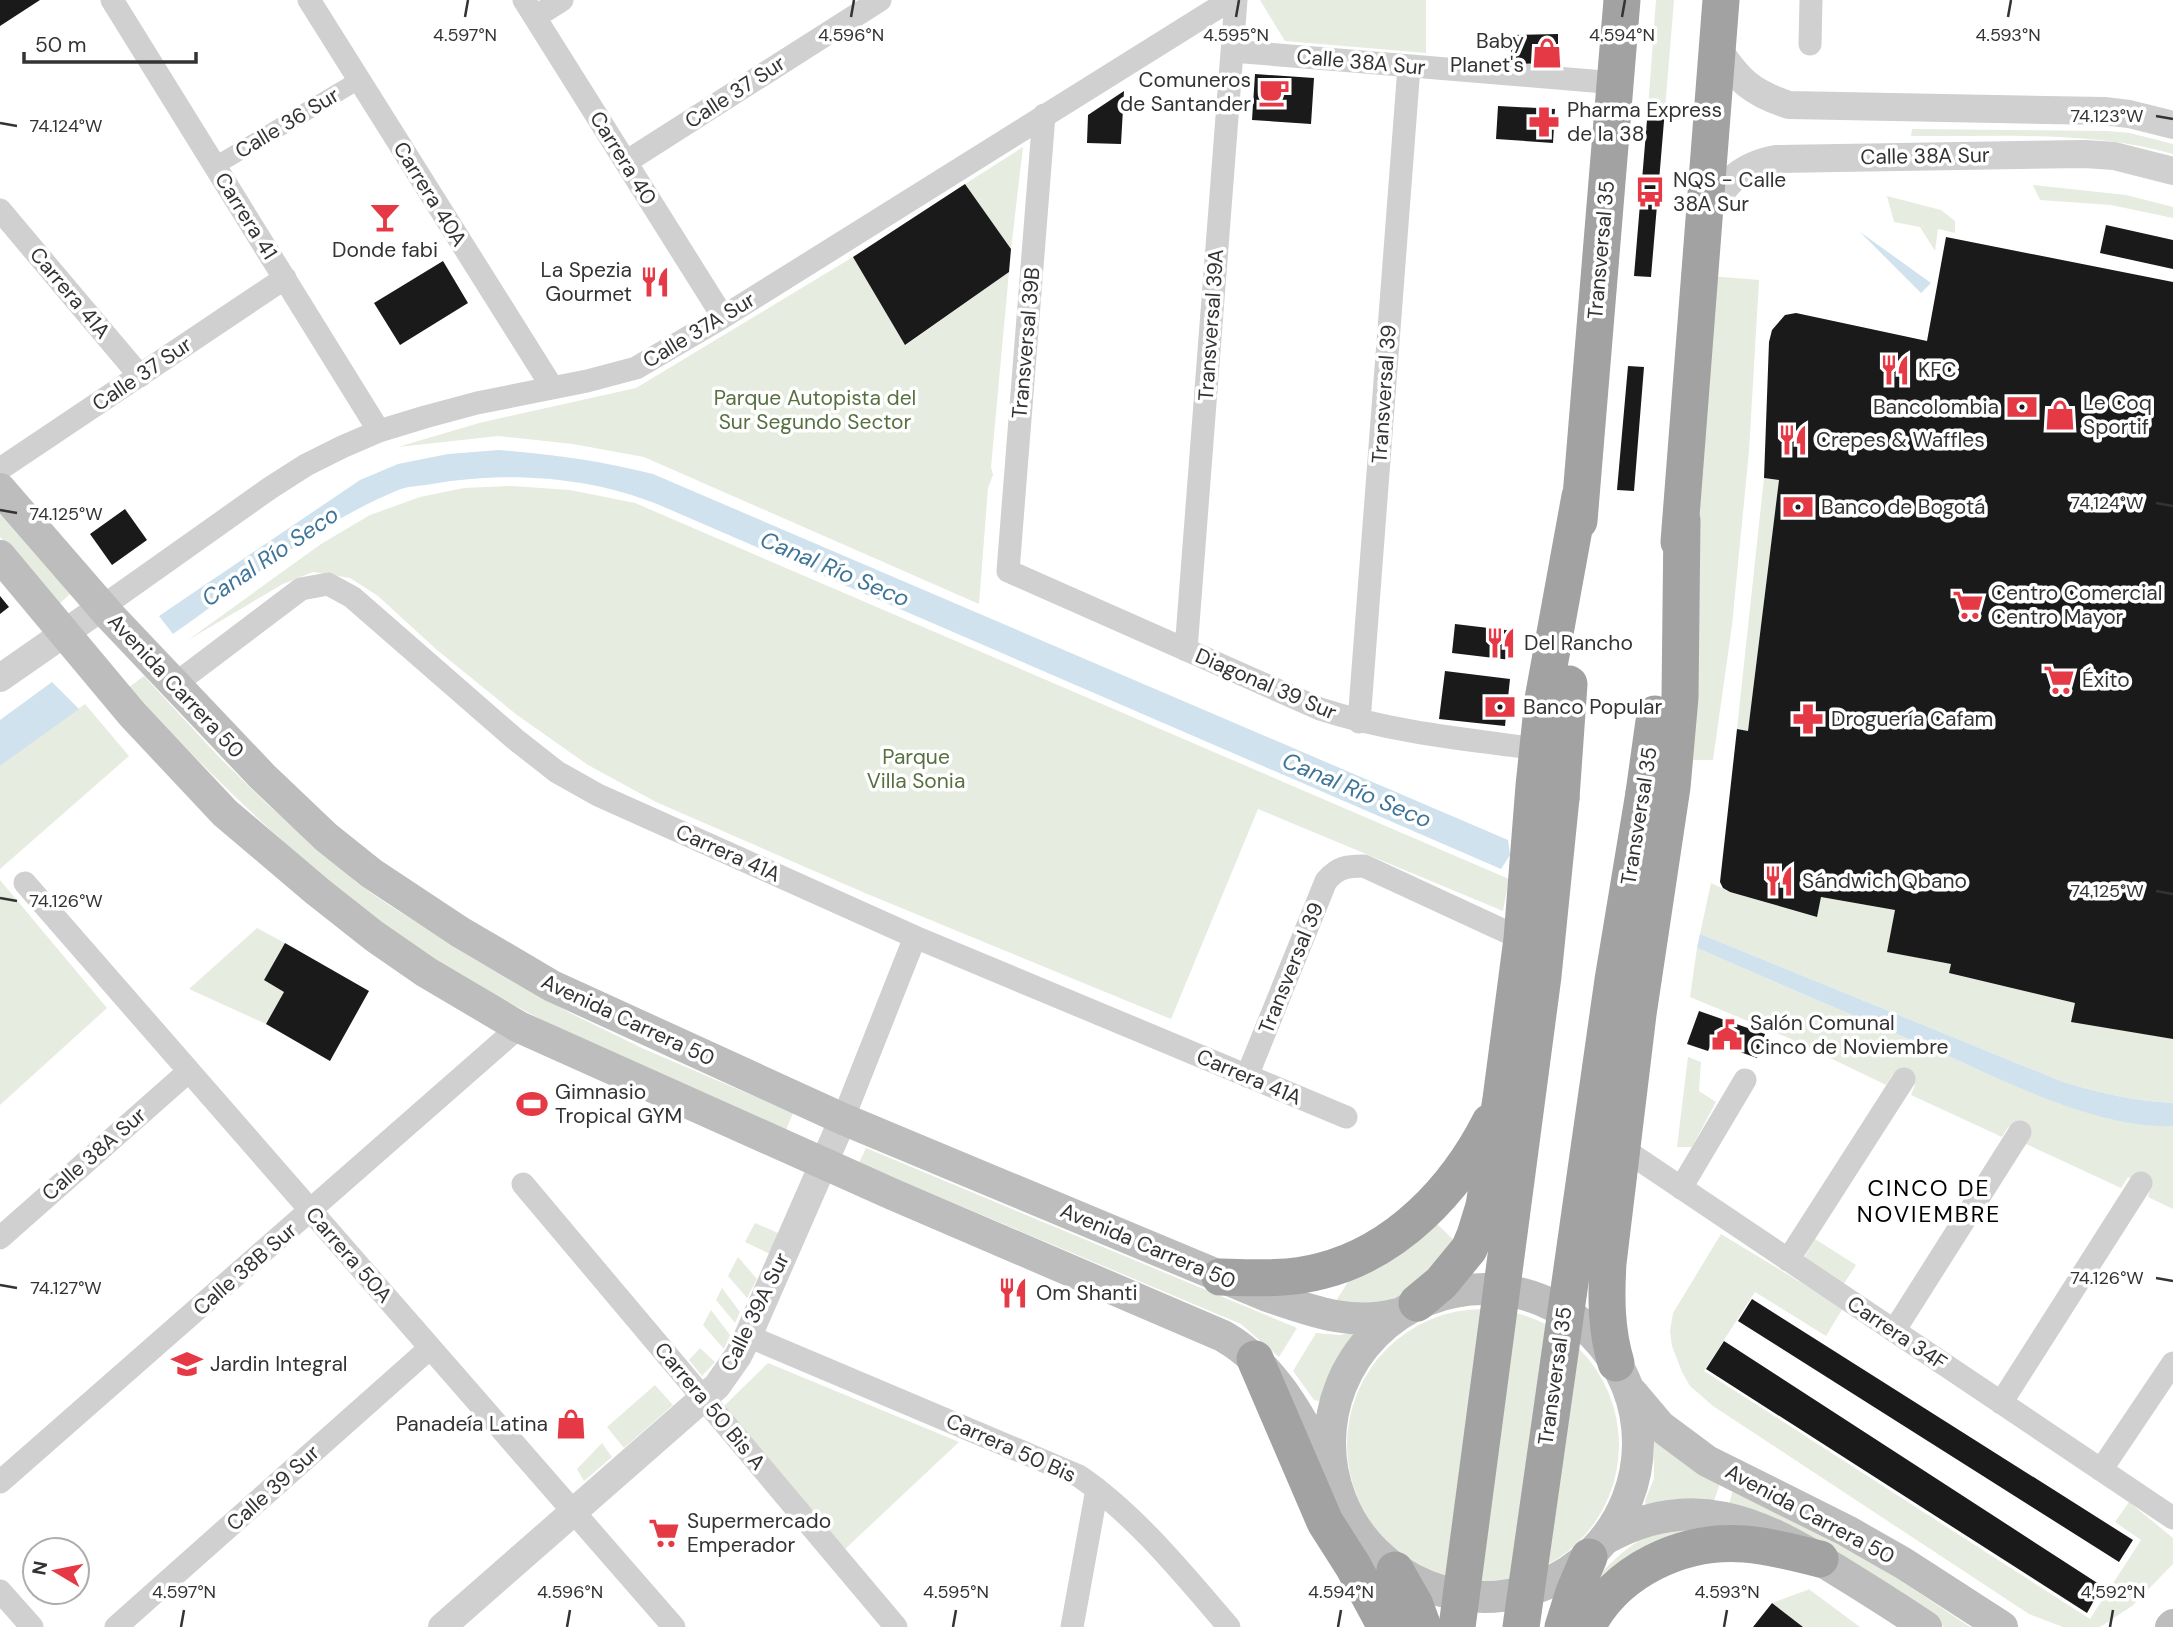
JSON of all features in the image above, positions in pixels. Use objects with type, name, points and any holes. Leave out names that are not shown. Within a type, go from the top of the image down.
[{"type":"highway","name":"Transversal 35","points":[[1457,1627],[1544,976],[1561,798],[1580,496],[1622,0]]},
{"type":"highway","name":"Transversal 35","points":[[1521,1627],[1594,1104],[1644,793],[1682,520],[1721,0]]},
{"type":"highway","points":[[1407,1309],[1454,1268],[1469,1249],[1483,1206],[1501,1099],[1522,939],[1538,749],[1552,643],[1580,496]]},
{"type":"highway","points":[[1623,1376],[1609,1335],[1606,1288],[1638,1014],[1672,787],[1680,697],[1682,520]]},
{"type":"highway","points":[[1220,1277],[1272,1278],[1311,1273],[1351,1260],[1381,1246],[1407,1228],[1461,1168],[1483,1135],[1501,1099]]},
{"type":"highway","points":[[1255,1359],[1325,1522],[1353,1566],[1386,1627]]},
{"type":"highway","points":[[1587,1627],[1608,1598],[1631,1576],[1657,1559],[1677,1552],[1713,1544],[1744,1544],[1820,1559]]},
{"type":"highway","points":[[1563,1627],[1574,1592],[1597,1548]]},
{"type":"highway","points":[[1395,1570],[1415,1605],[1423,1627]]},
{"type":"main road","name":"Avenida Carrera 50","points":[[0,489],[109,615],[174,685],[262,776],[326,836],[371,873],[449,925],[552,986],[843,1119],[1220,1277],[1317,1313],[1348,1320],[1385,1318],[1453,1291],[1491,1288],[1529,1294],[1563,1310],[1593,1333],[1660,1426],[1707,1461],[1869,1544],[2002,1627]]},
{"type":"main road","points":[[0,556],[107,685],[225,813],[374,936],[415,965],[519,1027],[823,1163],[1207,1328],[1231,1341],[1255,1359],[1287,1397],[1335,1482],[1348,1515],[1368,1545],[1395,1570],[1425,1587],[1459,1596],[1494,1598],[1528,1592],[1560,1578],[1597,1548],[1626,1505],[1637,1467],[1638,1427],[1623,1376]]},
{"type":"main road","points":[[1335,1482],[1330,1450],[1331,1429],[1340,1388],[1361,1351],[1374,1335],[1407,1309]]},
{"type":"main road","name":"Avenida Carrera 50","points":[[1597,1548],[1632,1525],[1671,1515],[1715,1515],[1755,1525],[1820,1559],[1926,1627]]},
{"type":"street","name":"Carrera 41","points":[[112,0],[380,431]]},
{"type":"street","name":"Carrera 40A","points":[[309,0],[552,387]]},
{"type":"street","points":[[530,9],[562,0]]},
{"type":"street","name":"Calle 37 Sur","points":[[626,162],[880,0]]},
{"type":"street","name":"Calle 37A Sur","points":[[109,615],[270,488],[306,465],[380,431],[438,413],[636,368],[723,317],[1230,0]]},
{"type":"street","name":"Transversal 39A","points":[[1186,650],[1236,0]]},
{"type":"street","points":[[1810,44],[1811,0]]},
{"type":"street","name":"Carrera 40","points":[[530,9],[723,317]]},
{"type":"street","points":[[1718,49],[1736,76],[1747,86],[1767,98],[1789,105],[2104,111],[2173,125]]},
{"type":"street","name":"Calle 38A Sur","points":[[1232,51],[1616,83]]},
{"type":"street","name":"Transversal 39","points":[[1359,722],[1409,67]]},
{"type":"street","name":"Calle 36 Sur","points":[[215,166],[359,80]]},
{"type":"street","name":"Transversal 39B","points":[[1008,571],[1044,115]]},
{"type":"street","name":"Calle 38A Sur","points":[[1703,222],[1718,194],[1731,180],[1752,166],[1776,159],[2085,154],[2114,156],[2173,171]]},
{"type":"street","name":"Carrera 41A","points":[[0,210],[140,376]]},
{"type":"street","name":"Calle 37 Sur","points":[[0,469],[285,278]]},
{"type":"street","name":"Diagonal 39 Sur","points":[[1008,571],[1280,693],[1359,722],[1397,730],[1538,749]]},
{"type":"street","name":"Carrera 41A","points":[[174,685],[302,589],[328,584],[352,597],[515,739],[557,772],[598,795],[915,937],[1346,1117]]},
{"type":"street","points":[[0,678],[71,641],[109,615]]},
{"type":"street","name":"Transversal 39","points":[[1247,1076],[1326,881],[1335,870],[1343,866],[1364,866],[1522,939]]},
{"type":"street","name":"Carrera 50A","points":[[25,883],[674,1627]]},
{"type":"street","name":"Calle 39A Sur","points":[[442,1627],[704,1399],[730,1370],[748,1336],[843,1119],[915,937]]},
{"type":"street","name":"Calle 38B Sur","points":[[0,1482],[519,1027]]},
{"type":"street","name":"Calle 38A Sur","points":[[0,1238],[189,1071]]},
{"type":"street","points":[[1788,1260],[1904,1079]]},
{"type":"street","points":[[1681,1188],[1745,1080]]},
{"type":"street","points":[[1894,1331],[2020,1132]]},
{"type":"street","name":"Carrera 34F","points":[[1622,1148],[2173,1518]]},
{"type":"street","points":[[2001,1402],[2141,1183]]},
{"type":"street","name":"Carrera 50 Bis A","points":[[523,1184],[896,1627]]},
{"type":"street","name":"Carrera 50 Bis","points":[[748,1336],[1058,1466],[1097,1489],[1126,1514],[1223,1624]]},
{"type":"street","name":"Calle 39 Sur","points":[[116,1627],[430,1348]]},
{"type":"street","points":[[2101,1470],[2173,1363]]},
{"type":"street","points":[[1072,1627],[1097,1489]]},
{"type":"street","points":[[0,1591],[32,1627]]},
{"type":"green space","points":[[1260,0],[1426,0],[1426,53],[1285,41]]},
{"type":"green space","points":[[1656,0],[1674,0],[1665,109],[1648,108]]},
{"type":"green space","points":[[1912,129],[2130,133],[2173,144],[2173,154],[2141,146],[2076,138],[1911,136]]},
{"type":"green space","points":[[1023,147],[1011,249],[965,184]]},
{"type":"green space","points":[[2033,185],[2126,195],[2173,207],[2173,218],[2111,205],[2040,200]]},
{"type":"green space","points":[[1887,196],[1941,210],[1955,221],[1955,233],[1938,229],[1935,251],[1920,227],[1894,222]]},
{"type":"green space","name":"Parque Autopista del Sur Segundo Sector","points":[[853,257],[906,345],[1009,272],[991,467],[993,475],[988,488],[979,604],[644,457],[573,444],[498,436],[398,447],[479,423],[636,388]]},
{"type":"green space","points":[[1710,276],[1759,280],[1749,451],[1732,625],[1713,760],[1680,760]]},
{"type":"green space","points":[[1764,478],[1779,480],[1748,731],[1737,729]]},
{"type":"green space","name":"Parque Villa Sonia","points":[[511,486],[570,490],[635,503],[1509,879],[1503,911],[1258,809],[1171,1019],[865,893],[656,802],[588,765],[517,715],[437,650],[378,596],[350,578],[313,572],[283,584],[188,640],[321,544],[370,515],[420,497],[464,488]]},
{"type":"green space","points":[[0,511],[70,594],[58,605],[0,537]]},
{"type":"green space","points":[[144,676],[266,803],[357,883],[469,956],[570,1013],[644,1049],[793,1113],[786,1130],[526,1012],[428,955],[381,922],[281,840],[128,688]]},
{"type":"green space","points":[[85,704],[129,756],[0,869],[0,766]]},
{"type":"green space","points":[[0,880],[107,1008],[0,1105]]},
{"type":"green space","points":[[1711,883],[1730,892],[1816,917],[1821,897],[1895,910],[1888,952],[1951,964],[1949,973],[2075,1003],[2071,1021],[2173,1039],[2173,1103],[2117,1096],[2063,1082],[1700,934]]},
{"type":"green space","points":[[257,928],[285,943],[264,980],[284,992],[266,1024],[189,989]]},
{"type":"green space","points":[[1697,948],[2052,1100],[2114,1119],[2144,1125],[2173,1126],[2173,1209],[2148,1197],[2151,1187],[2128,1177],[2121,1188],[2026,1144],[2029,1136],[2008,1127],[2002,1137],[1911,1095],[1915,1085],[1893,1074],[1886,1085],[1791,1039],[1690,997]]},
{"type":"green space","points":[[1688,1057],[1701,1062],[1699,1091],[1716,1102],[1692,1147],[1677,1147]]},
{"type":"green space","points":[[866,1148],[1297,1328],[1279,1357],[1241,1324],[859,1163]]},
{"type":"green space","points":[[1435,1222],[1459,1245],[1418,1283],[1383,1303],[1369,1305],[1336,1301],[1356,1269]]},
{"type":"green space","points":[[755,1223],[778,1233],[770,1254],[745,1242]]},
{"type":"green space","points":[[1721,1234],[1843,1308],[1826,1336],[1755,1292],[1704,1371],[2090,1619],[2141,1540],[2115,1522],[2129,1502],[2173,1538],[2173,1564],[2132,1606],[2100,1627],[2063,1627],[2029,1614],[1713,1406],[1690,1386],[1672,1346],[1670,1331],[1673,1313]]},
{"type":"green space","points":[[1815,1239],[1856,1265],[1843,1285],[1804,1258]]},
{"type":"green space","points":[[738,1257],[757,1279],[747,1298],[728,1276]]},
{"type":"green space","points":[[722,1288],[740,1312],[735,1323],[716,1300]]},
{"type":"green space","points":[[1483,1309],[1522,1315],[1547,1325],[1579,1349],[1596,1370],[1608,1393],[1616,1419],[1619,1445],[1613,1484],[1603,1509],[1579,1541],[1558,1558],[1535,1570],[1509,1578],[1483,1581],[1444,1575],[1419,1565],[1387,1541],[1370,1520],[1358,1497],[1350,1471],[1347,1445],[1353,1406],[1363,1381],[1387,1349],[1408,1332],[1431,1320],[1457,1312]]},
{"type":"green space","points":[[711,1310],[730,1335],[724,1349],[703,1325]]},
{"type":"green space","points":[[1316,1333],[1352,1333],[1357,1337],[1336,1367],[1323,1398],[1319,1401],[1314,1400],[1293,1371]]},
{"type":"green space","points":[[700,1348],[715,1362],[702,1376],[689,1360]]},
{"type":"green space","points":[[768,1363],[959,1442],[844,1550],[723,1407]]},
{"type":"green space","points":[[655,1385],[673,1405],[624,1448],[607,1427]]},
{"type":"green space","points":[[1656,1441],[1690,1467],[1720,1483],[1714,1501],[1676,1499],[1646,1505],[1654,1478]]},
{"type":"green space","points":[[602,1443],[612,1457],[584,1481],[577,1469]]},
{"type":"green space","points":[[1733,1490],[1879,1566],[1970,1627],[1944,1627],[1840,1554],[1729,1504]]},
{"type":"green space","points":[[1706,1527],[1581,1600],[1605,1569],[1639,1541],[1667,1530]]},
{"type":"green space","points":[[1810,1589],[1860,1627],[1803,1627],[1772,1603]]},
{"type":"water","points":[[1860,232],[1931,283],[1921,293]]},
{"type":"water","name":"Canal Río Seco","points":[[499,450],[576,459],[653,474],[1508,840],[1510,855],[1501,869],[657,504],[603,487],[575,482],[517,477],[488,478],[400,489],[308,538],[173,634],[159,616],[360,480],[398,464],[448,454]]},
{"type":"water","points":[[52,682],[79,709],[0,766],[0,720]]},
{"type":"water","points":[[1700,934],[2063,1082],[2117,1096],[2173,1103],[2173,1126],[2114,1120],[2022,1089],[1697,948]]},
{"type":"building","points":[[0,0],[40,0],[0,26]]},
{"type":"building","points":[[1558,34],[1558,63],[1511,64],[1511,35]]},
{"type":"building","points":[[1255,74],[1314,78],[1311,124],[1252,120]]},
{"type":"building","points":[[1124,91],[1121,144],[1087,143],[1088,115]]},
{"type":"building","points":[[1498,106],[1555,109],[1553,143],[1496,139]]},
{"type":"building","name":"NQS - Calle 38A Sur","points":[[1648,108],[1665,109],[1651,277],[1634,276]]},
{"type":"building","points":[[965,184],[1011,249],[1009,272],[905,345],[853,257]]},
{"type":"building","points":[[2106,225],[2173,240],[2173,269],[2100,253]]},
{"type":"building","name":"Centro Comercial Centro Mayor","points":[[1946,237],[2173,282],[2173,1039],[2071,1022],[2075,1003],[1949,973],[1951,964],[1887,952],[1895,910],[1821,897],[1817,917],[1730,892],[1723,888],[1720,882],[1737,729],[1748,731],[1779,480],[1764,478],[1769,342],[1772,330],[1785,315],[1796,313],[1927,341]]},
{"type":"building","points":[[443,261],[468,303],[400,345],[374,303]]},
{"type":"building","points":[[1628,366],[1644,367],[1634,491],[1617,490]]},
{"type":"building","points":[[125,509],[147,540],[112,565],[90,534]]},
{"type":"building","points":[[0,596],[9,607],[0,614]]},
{"type":"building","points":[[1455,624],[1514,631],[1511,660],[1452,653]]},
{"type":"building","points":[[1445,671],[1510,679],[1505,726],[1439,719]]},
{"type":"building","points":[[285,943],[369,991],[330,1061],[266,1024],[284,992],[264,980]]},
{"type":"building","name":"Salón Comunal Cinco de Noviembre","points":[[1699,1011],[1765,1034],[1757,1058],[1712,1042],[1708,1051],[1687,1044]]},
{"type":"building","points":[[1752,1299],[2133,1540],[2119,1562],[1738,1321]]},
{"type":"building","points":[[1724,1341],[2102,1586],[2087,1613],[1706,1369]]},
{"type":"building","points":[[1772,1603],[1803,1627],[1753,1627]]},
{"type":"place","name":"Baby Planet's","points":[[1547,53]]},
{"type":"place","name":"Comuneros de Santander","points":[[1274,92]]},
{"type":"place","name":"Pharma Express de la 38","points":[[1544,122]]},
{"type":"place","name":"NQS - Calle 38A Sur","points":[[1650,192]]},
{"type":"place","name":"Donde fabi","points":[[385,217]]},
{"type":"place","name":"La Spezia Gourmet","points":[[655,282]]},
{"type":"place","name":"KFC","points":[[1895,370]]},
{"type":"place","name":"Bancolombia","points":[[2022,407]]},
{"type":"place","name":"Le Coq Sportif","points":[[2060,415]]},
{"type":"place","name":"Crepes & Waffles","points":[[1793,440]]},
{"type":"place","name":"Banco de Bogotá","points":[[1798,507]]},
{"type":"place","name":"Centro Comercial Centro Mayor","points":[[1968,605]]},
{"type":"place","name":"Del Rancho","points":[[1501,643]]},
{"type":"place","name":"Éxito","points":[[2059,680]]},
{"type":"place","name":"Banco Popular","points":[[1500,707]]},
{"type":"place","name":"Droguería Cafam","points":[[1808,719]]},
{"type":"place","name":"Sándwich Qbano","points":[[1779,881]]},
{"type":"place","name":"Salón Comunal Cinco de Noviembre","points":[[1727,1035]]},
{"type":"place","name":"Gimnasio Tropical GYM","points":[[532,1104]]},
{"type":"place","name":"Om Shanti","points":[[1013,1293]]},
{"type":"place","name":"Jardin Integral","points":[[187,1364]]},
{"type":"place","name":"Panadeía Latina","points":[[571,1424]]},
{"type":"place","name":"Supermercado Emperador","points":[[664,1533]]},
{"type":"district","name":"CINCO DE NOVIEMBRE","points":[[1929,1201]]}]
